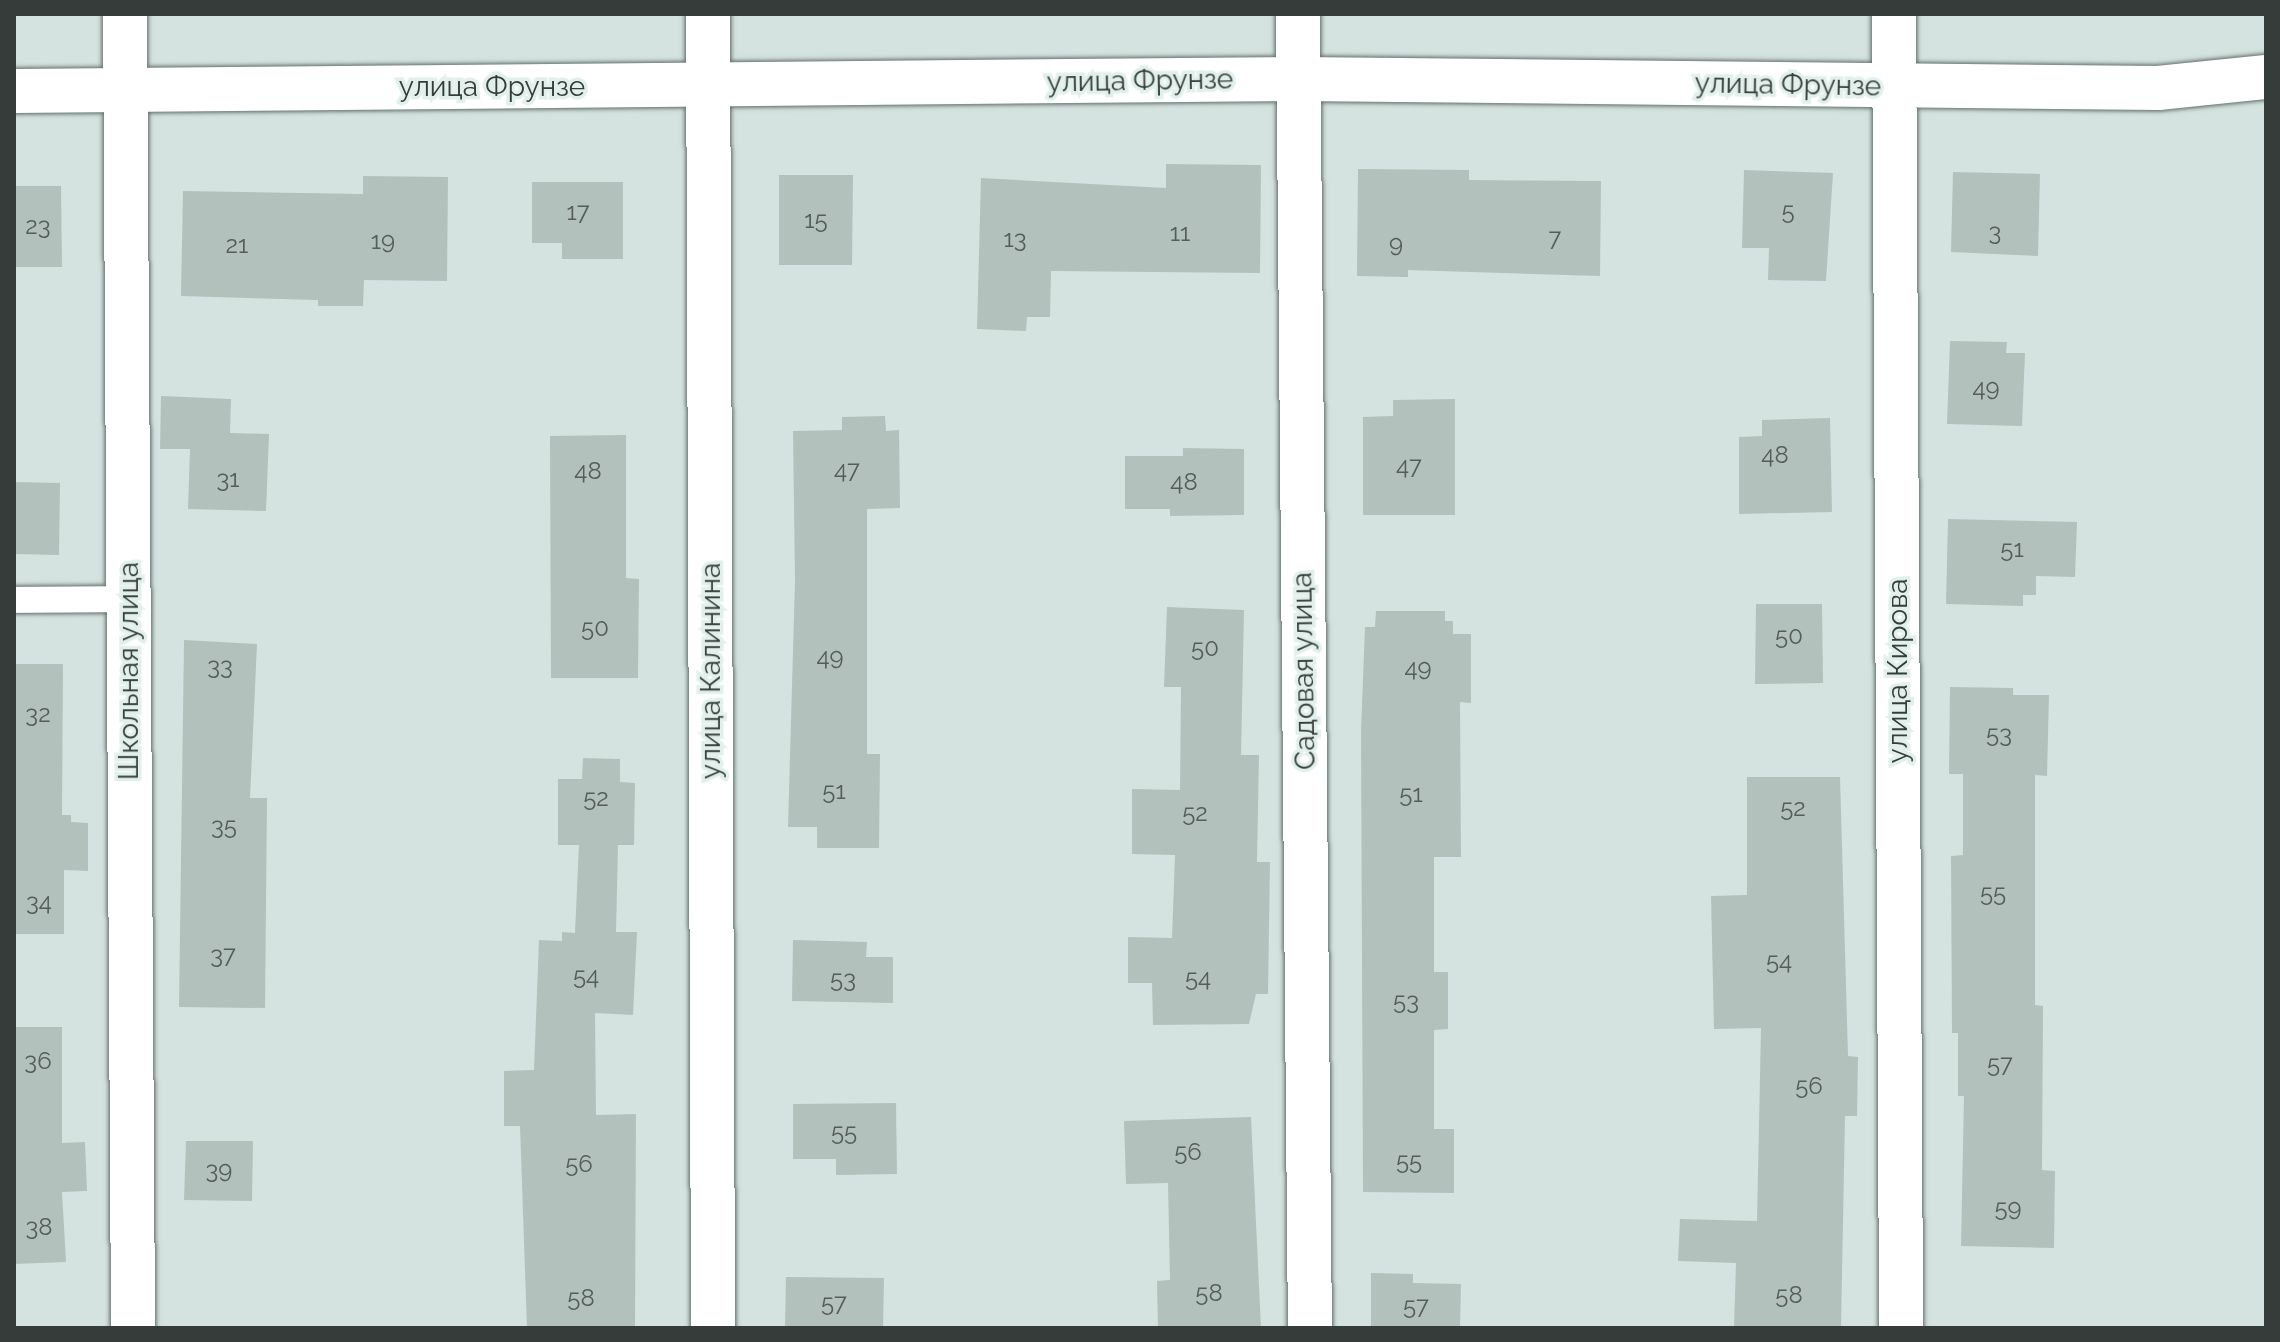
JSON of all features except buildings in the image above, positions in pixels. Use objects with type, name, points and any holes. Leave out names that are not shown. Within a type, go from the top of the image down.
[{"type":"street","name":"Школьная улица","points":[[125,14],[133,1328]]},
{"type":"street","name":"улица Калинина","points":[[708,14],[713,1328]]},
{"type":"street","name":"Садовая улица","points":[[1298,14],[1310,1328]]},
{"type":"street","name":"улица Кирова","points":[[1894,14],[1901,1328]]},
{"type":"street","name":"улица Фрунзе","points":[[14,91],[1298,79],[2158,88],[2266,77]]},
{"type":"lane","points":[[14,600],[129,599]]}]
